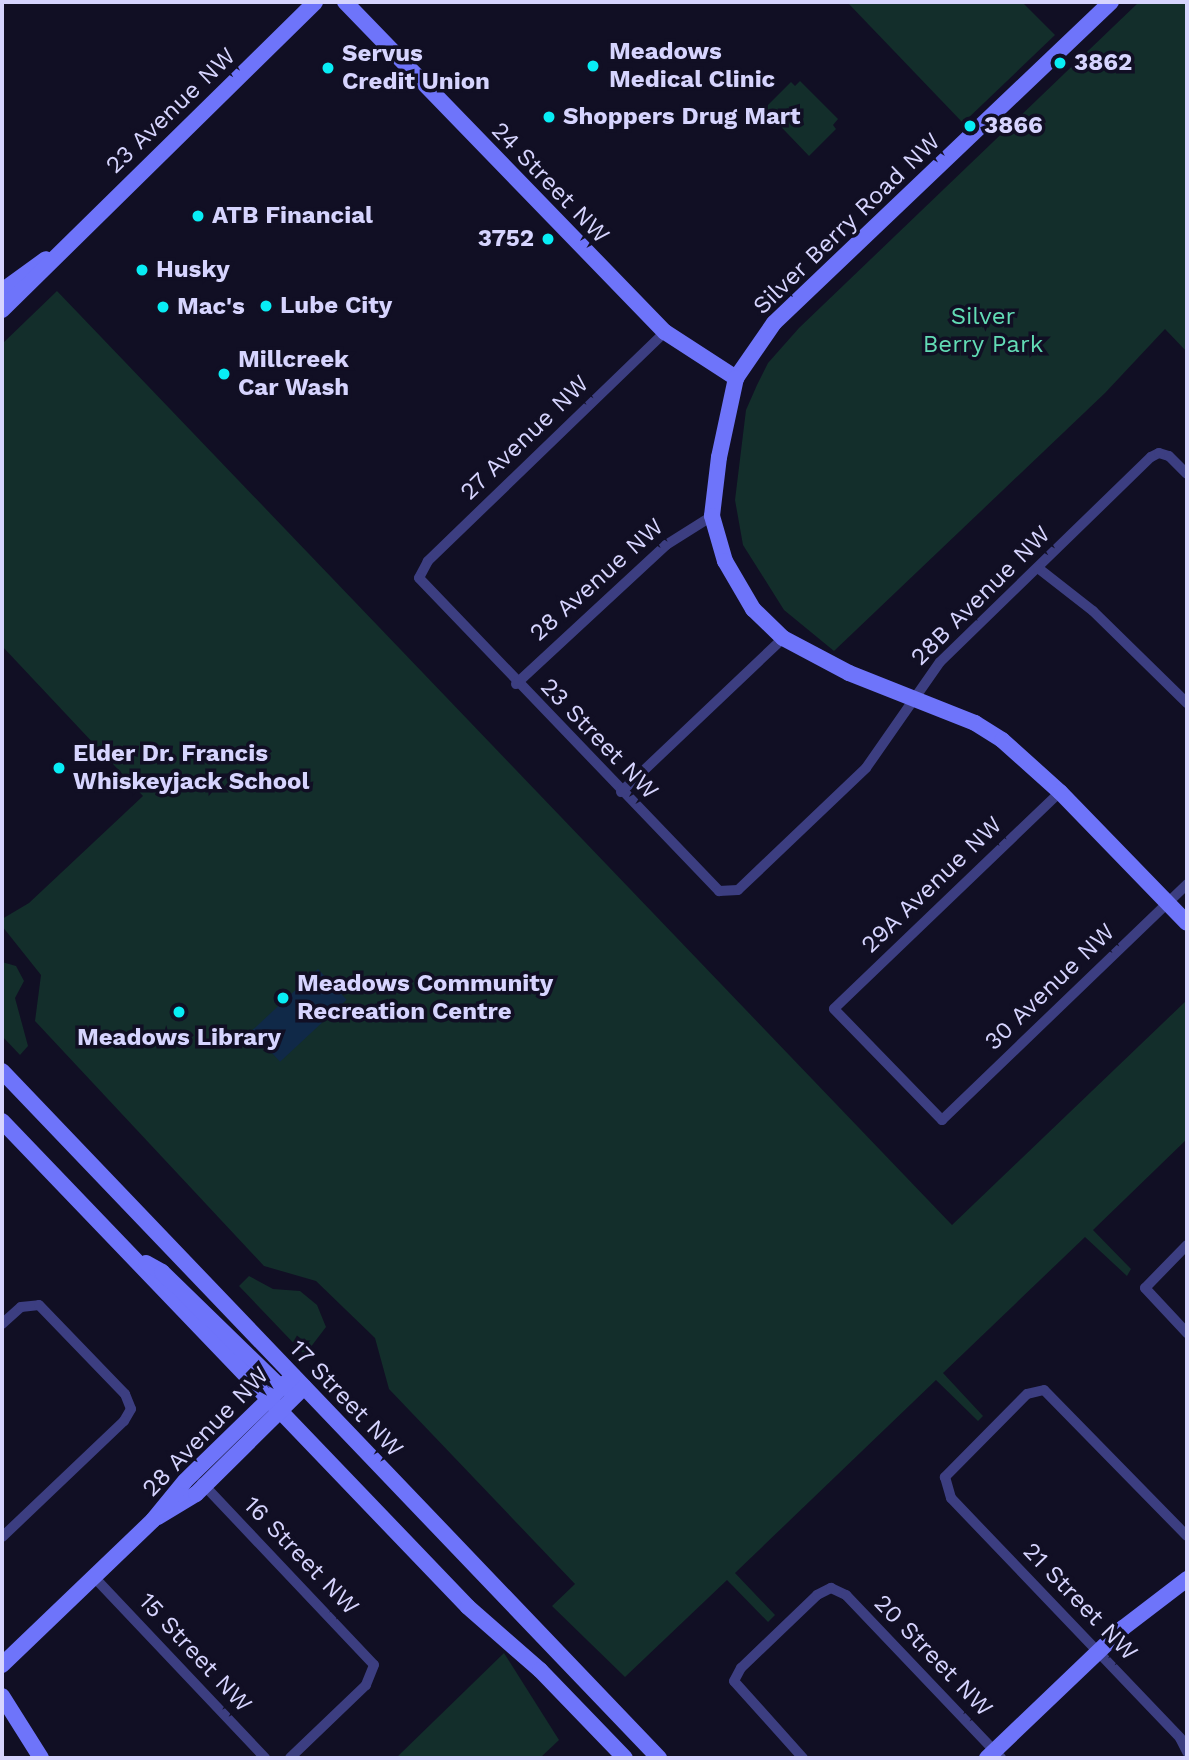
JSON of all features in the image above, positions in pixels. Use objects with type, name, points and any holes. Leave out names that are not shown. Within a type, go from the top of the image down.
[{"type":"street","name":"23 Avenue NW","points":[[2,310],[315,2]]},
{"type":"street","name":"24 Street NW","points":[[345,2],[665,332],[736,378]]},
{"type":"street","name":"Silver Berry Road NW","points":[[1111,2],[774,323],[736,378],[719,457],[712,516],[725,561],[747,599],[783,638],[849,673],[975,723],[1002,740],[1059,792],[1187,923]]},
{"type":"street","name":"23 Avenue NW","points":[[2,291],[25,270],[58,253]]},
{"type":"street","name":"27 Avenue NW","points":[[419,578],[428,561],[665,332]]},
{"type":"street","name":"28B Avenue NW","points":[[726,893],[738,890],[866,768],[940,662],[1159,453],[1169,456],[1187,474]]},
{"type":"street","name":"28 Avenue NW","points":[[516,684],[666,545],[712,516]]},
{"type":"street","points":[[1038,568],[1093,611],[1187,703]]},
{"type":"street","name":"23 Street NW","points":[[419,578],[516,684],[713,888],[726,893]]},
{"type":"street","points":[[621,792],[783,638]]},
{"type":"street","name":"29A Avenue NW","points":[[942,1120],[834,1009],[1059,792]]},
{"type":"street","name":"30 Avenue NW","points":[[942,1120],[1187,884]]},
{"type":"street","name":"17 Street NW","points":[[2,1071],[293,1384],[659,1758]]},
{"type":"street","points":[[2,1121],[468,1607],[540,1670],[625,1758]]},
{"type":"street","points":[[1187,1244],[1146,1287],[1187,1334]]},
{"type":"street","points":[[132,1256],[162,1272],[293,1384]]},
{"type":"street","points":[[2,1324],[30,1303],[43,1309],[125,1394],[131,1409],[124,1422],[2,1537]]},
{"type":"street","name":"28 Avenue NW","points":[[153,1520],[205,1486],[293,1384]]},
{"type":"street","name":"21 Street NW","points":[[1187,1536],[1053,1396],[1041,1389],[1027,1394],[949,1469],[944,1481],[951,1498],[1180,1738],[1187,1754]]},
{"type":"street","name":"28 Avenue NW","points":[[2,1665],[153,1520],[192,1473],[275,1405]]},
{"type":"street","name":"16 Street NW","points":[[192,1473],[371,1659],[374,1670],[366,1685],[290,1758]]},
{"type":"street","name":"15 Street NW","points":[[94,1577],[265,1758]]},
{"type":"street","points":[[994,1756],[1098,1652],[1187,1578]]},
{"type":"street","name":"20 Street NW","points":[[803,1758],[734,1681],[741,1668],[817,1595],[831,1588],[846,1595],[994,1756]]},
{"type":"street","points":[[2,1696],[41,1758]]},
{"type":"green space","points":[[847,2],[1022,2],[1055,35],[963,123]]},
{"type":"green space","name":"Silver Berry Park","points":[[1139,2],[1187,2],[1187,352],[1165,329],[1105,393],[834,651],[784,610],[743,545],[735,500],[746,410],[757,385],[768,363],[799,328]]},
{"type":"green space","points":[[800,81],[838,119],[833,125],[836,129],[809,156],[764,109],[791,82],[795,86]]},
{"type":"green space","points":[[57,291],[952,1225],[1187,1000],[1187,1139],[1093,1230],[1131,1269],[1127,1276],[1085,1237],[943,1373],[983,1416],[978,1421],[936,1380],[735,1573],[775,1615],[768,1622],[727,1580],[625,1677],[552,1606],[575,1584],[389,1389],[375,1338],[316,1281],[264,1266],[35,1021],[41,975],[2,926],[2,919],[29,903],[143,796],[2,646],[2,344]]},
{"type":"green space","points":[[2,962],[16,966],[24,981],[15,998],[28,1046],[20,1055],[2,1036]]},
{"type":"green space","points":[[249,1276],[273,1289],[300,1291],[317,1305],[326,1327],[310,1348],[303,1353],[239,1286]]},
{"type":"green space","points":[[504,1653],[559,1740],[540,1758],[396,1758]]},
{"type":"water","points":[[318,969],[347,1000],[280,1062],[251,1031]]},
{"type":"place","name":"3862","points":[[1060,63]]},
{"type":"place","name":"Meadows Medical Clinic","points":[[593,66]]},
{"type":"place","name":"Servus Credit Union","points":[[328,68]]},
{"type":"place","name":"Shoppers Drug Mart","points":[[549,117]]},
{"type":"place","name":"3866","points":[[970,126]]},
{"type":"place","name":"ATB Financial","points":[[198,216]]},
{"type":"place","name":"3752","points":[[548,239]]},
{"type":"place","name":"Husky","points":[[142,270]]},
{"type":"place","name":"Lube City","points":[[266,306]]},
{"type":"place","name":"Mac's","points":[[163,307]]},
{"type":"place","name":"Millcreek Car Wash","points":[[224,374]]},
{"type":"place","name":"Elder Dr. Francis Whiskeyjack School","points":[[59,768]]},
{"type":"place","name":"Meadows Community Recreation Centre","points":[[283,998]]},
{"type":"place","name":"Meadows Library","points":[[179,1012]]}]
